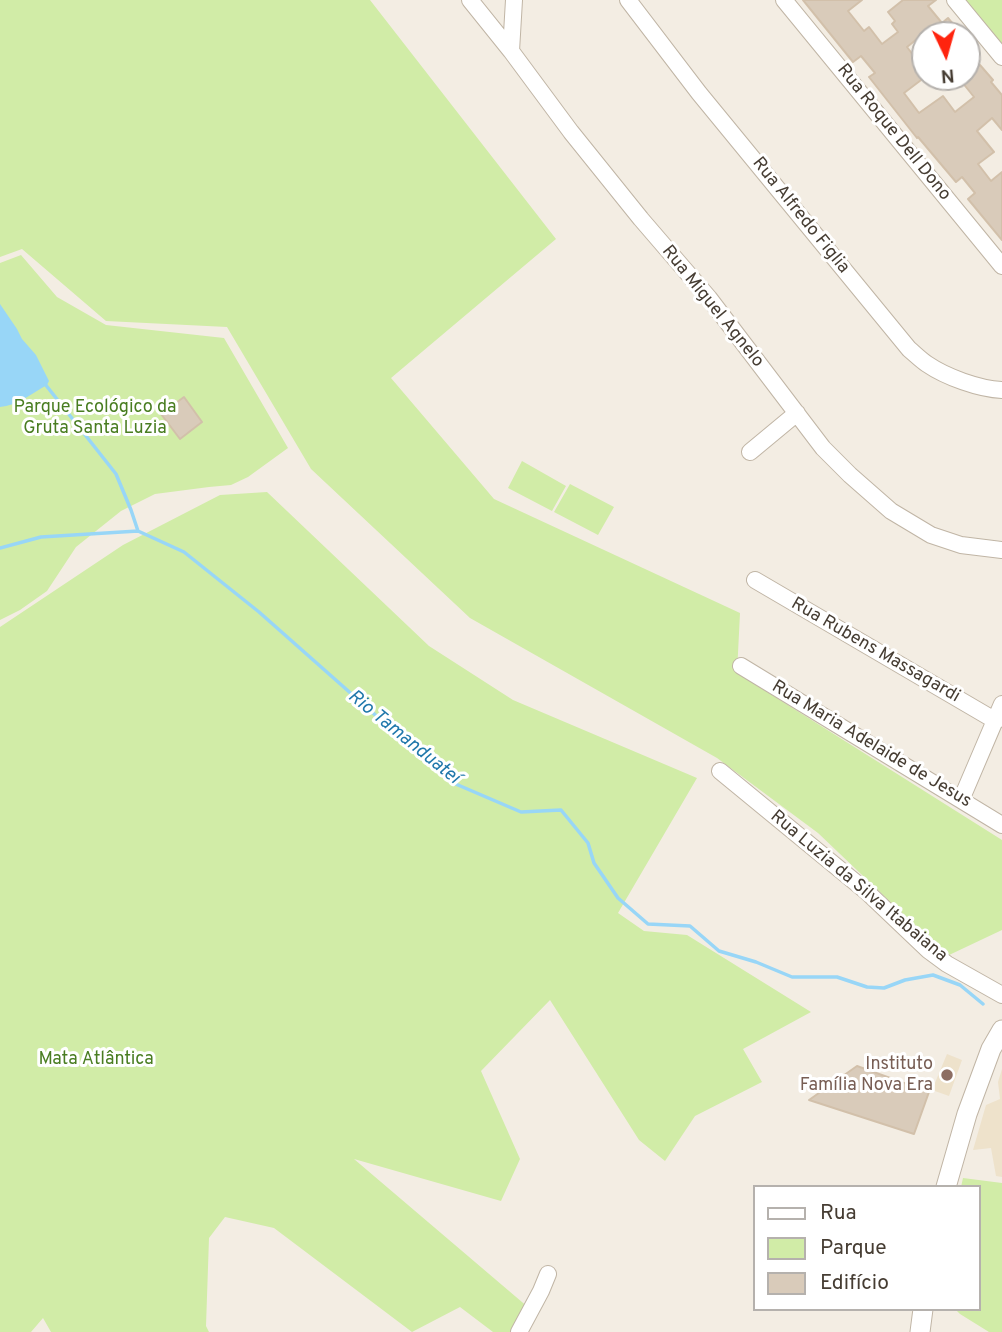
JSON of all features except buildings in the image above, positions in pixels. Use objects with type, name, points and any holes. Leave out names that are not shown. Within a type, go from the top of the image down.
[{"type":"street","name":"Rua Miguel Agnelo","points":[[470,0],[571,132],[709,298],[823,448],[891,511],[931,535],[961,545],[1002,550]]},
{"type":"street","points":[[511,51],[514,0]]},
{"type":"street","name":"Rua Alfredo Figlia","points":[[628,0],[699,93],[909,349],[927,364],[955,379],[1002,390]]},
{"type":"street","name":"Rua Roque Dell Dono","points":[[784,0],[1002,266]]},
{"type":"street","points":[[955,0],[1002,57]]},
{"type":"street","points":[[750,452],[797,413]]},
{"type":"street","name":"Rua Rubens Massagardi","points":[[755,580],[996,721]]},
{"type":"street","name":"Rua Maria Adelaide de Jesus","points":[[741,666],[1002,825]]},
{"type":"street","points":[[961,800],[1002,704]]},
{"type":"street","name":"Rua Luzia da Silva Itabaiana","points":[[720,771],[866,891],[928,950],[1002,995]]},
{"type":"street","points":[[947,1185],[967,1114],[991,1049],[1000,1037]]},
{"type":"street","points":[[519,1332],[548,1274]]},
{"type":"street","points":[[920,1332],[923,1311]]},
{"type":"shaded area","name":"Instituto Família Nova Era","points":[[947,1054],[962,1060],[949,1096],[932,1090]]},
{"type":"shaded area","points":[[1002,1069],[1002,1177],[996,1176],[991,1148],[973,1150],[986,1105],[1000,1099],[998,1082]]},
{"type":"green space","points":[[0,0],[370,0],[556,239],[391,378],[494,499],[740,613],[737,673],[1002,840],[1002,930],[947,956],[818,833],[717,758],[470,618],[311,469],[227,327],[106,321],[22,249],[0,257]]},
{"type":"green space","points":[[962,0],[1002,0],[1002,48],[981,21]]},
{"type":"green space","name":"Parque Ecológico da Gruta Santa Luzia","points":[[21,255],[57,297],[106,325],[224,338],[288,448],[248,477],[231,485],[155,494],[121,511],[76,547],[47,591],[0,620],[0,263]]},
{"type":"green space","points":[[522,461],[566,486],[552,511],[508,488]]},
{"type":"green space","points":[[570,484],[614,507],[598,535],[554,512]]},
{"type":"green space","name":"Mata Atlântica","points":[[267,492],[429,646],[513,700],[697,778],[618,913],[644,931],[687,935],[811,1012],[743,1049],[762,1082],[695,1116],[665,1161],[639,1140],[550,1000],[481,1071],[520,1159],[501,1201],[354,1159],[529,1308],[512,1332],[493,1332],[460,1307],[412,1332],[274,1228],[225,1217],[209,1238],[206,1326],[209,1332],[51,1332],[43,1318],[31,1332],[0,1332],[0,627],[123,545],[220,495]]},
{"type":"green space","points":[[963,1178],[1002,1183],[1002,1332],[989,1332],[957,1311],[981,1311],[981,1185],[961,1185]]},
{"type":"water","points":[[0,304],[22,339],[36,355],[49,381],[24,399],[0,407]]},
{"type":"waterway","points":[[45,384],[116,474],[138,531]]},
{"type":"waterway","name":"Rio Tamanduateí","points":[[0,548],[41,537],[138,531],[184,552],[259,612],[451,782],[521,812],[561,810],[588,843],[594,863],[618,898],[648,924],[690,926],[719,951],[792,977],[837,977],[867,987],[884,988],[905,980],[933,975],[960,985],[983,1004]]},
{"type":"place","name":"Instituto Família Nova Era","points":[[947,1075]]}]
